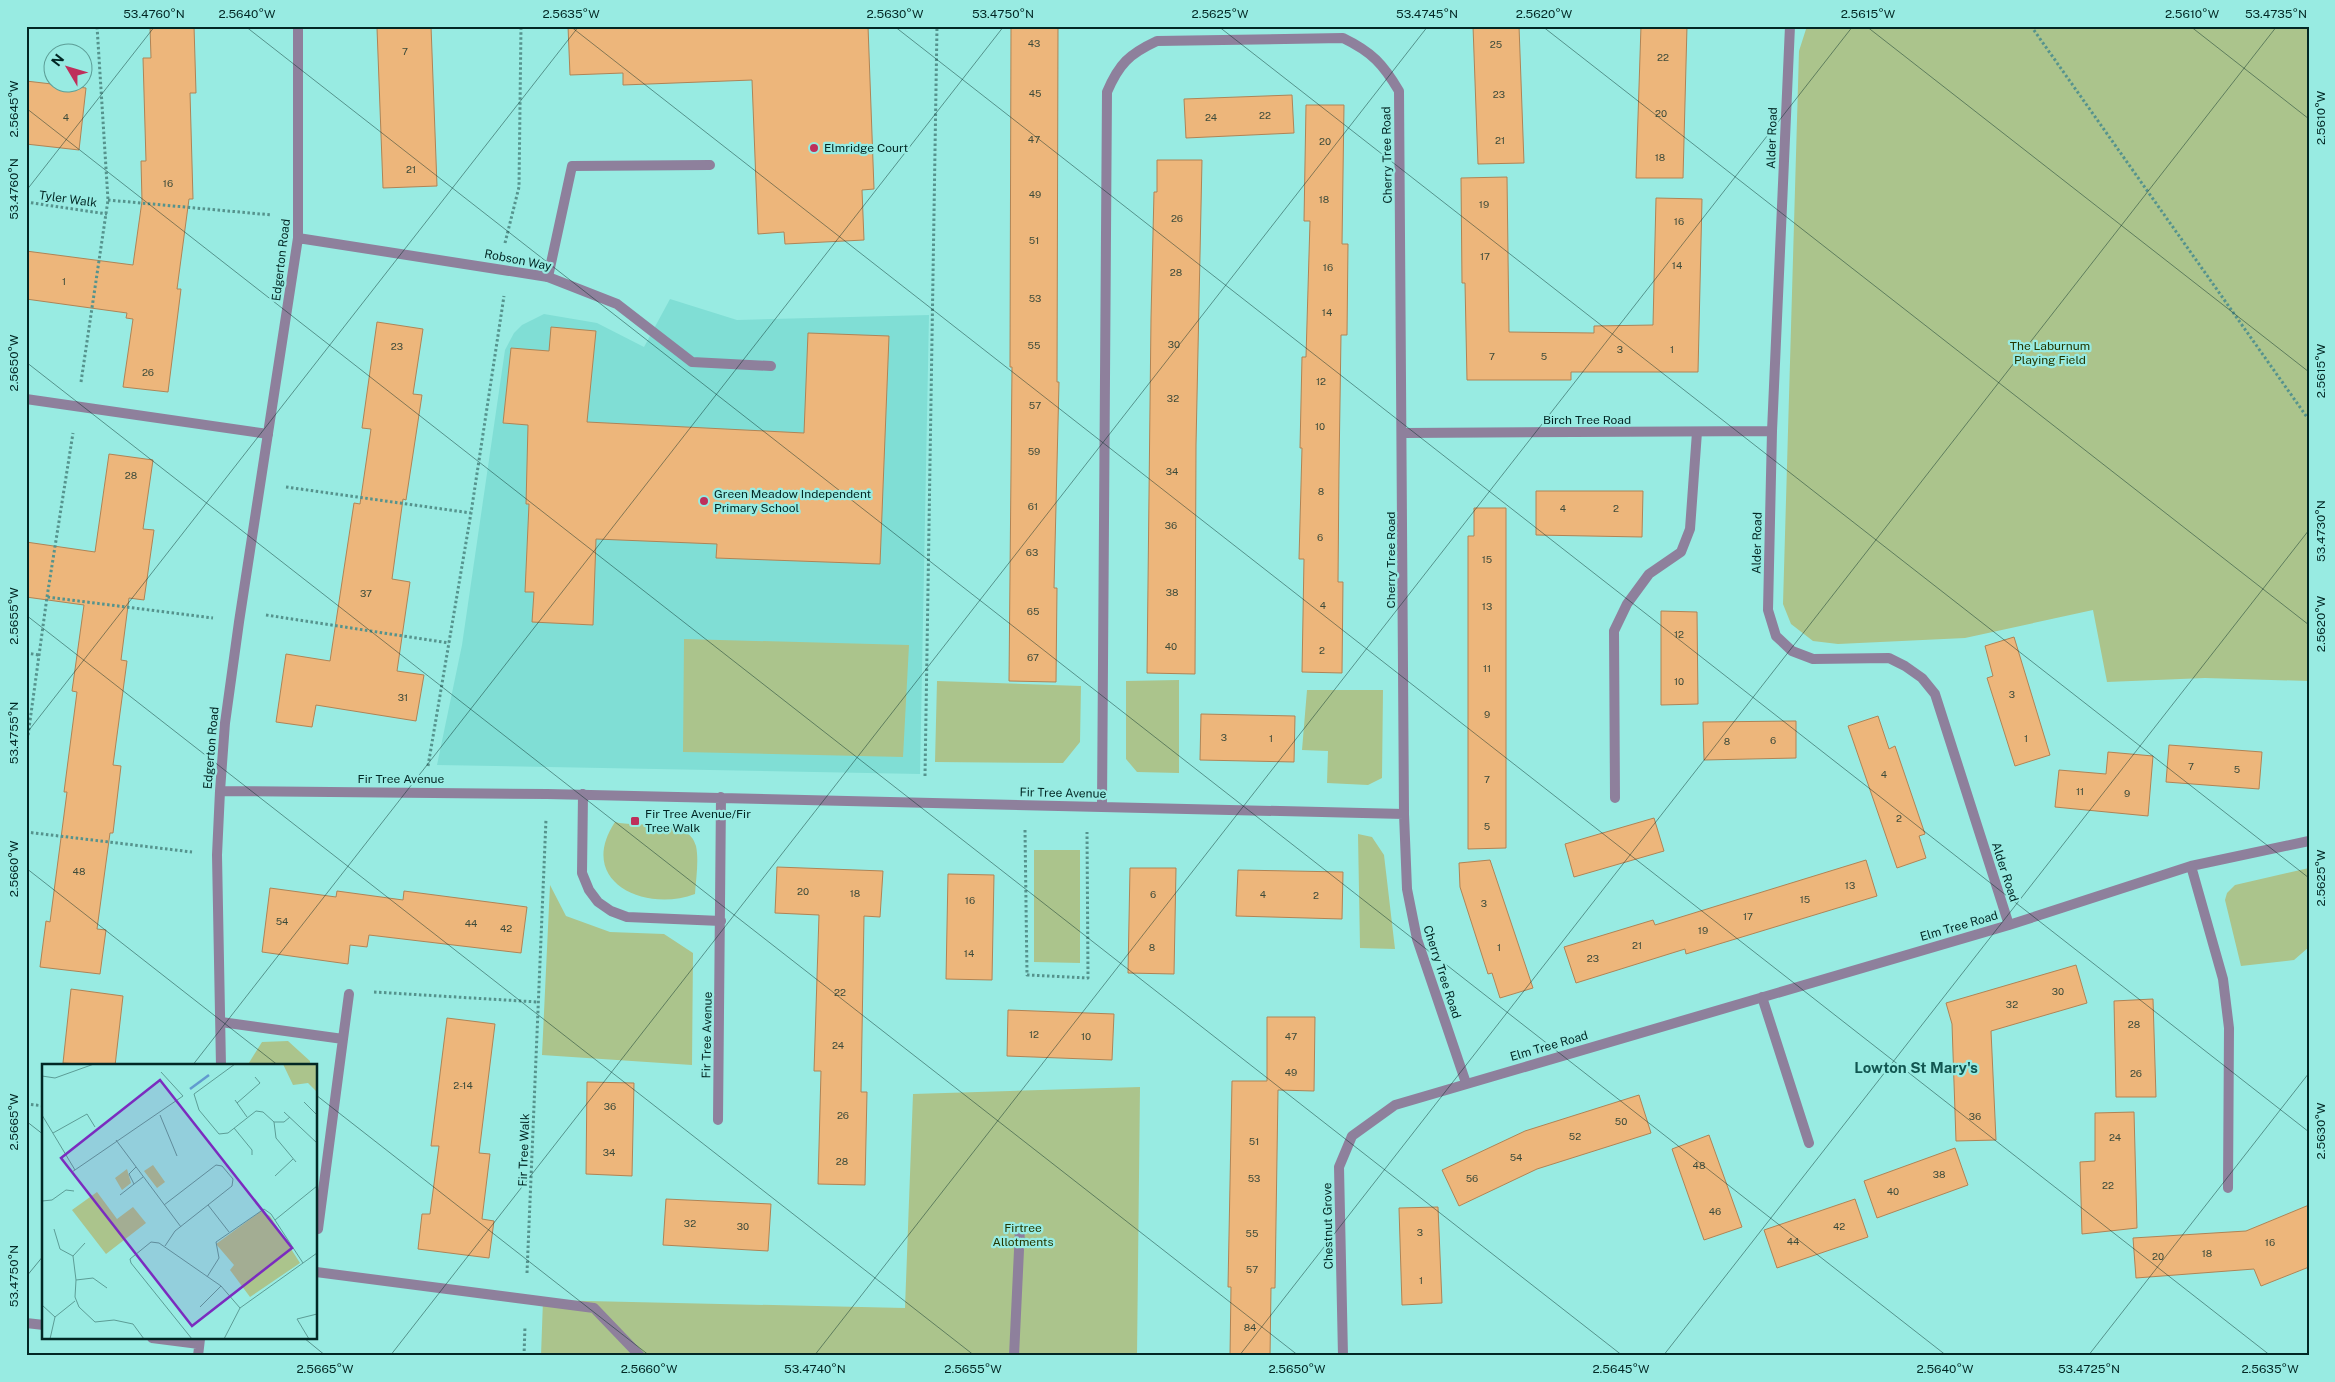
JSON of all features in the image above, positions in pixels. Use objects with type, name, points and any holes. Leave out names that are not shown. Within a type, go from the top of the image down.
[{"type":"street","name":"Edgerton Road","points":[[221,1064],[217,855],[225,723],[298,238],[300,218],[298,26]]},
{"type":"street","name":"Alder Road","points":[[1790,26],[1772,431],[1768,610],[1776,636],[1792,651],[1813,659],[1889,658],[1917,674],[1935,694],[2009,925]]},
{"type":"street","name":"Cherry Tree Road","points":[[1102,806],[1108,92],[1117,71],[1136,51],[1157,41],[1343,38],[1365,48],[1385,67],[1399,91],[1403,433],[1404,814],[1407,889],[1417,939],[1466,1083]]},
{"type":"street","points":[[548,277],[572,166],[710,165]]},
{"type":"street","name":"Robson Way","points":[[298,238],[548,277],[617,304],[692,362],[771,366]]},
{"type":"street","points":[[26,400],[268,434]]},
{"type":"street","name":"Birch Tree Road","points":[[1403,433],[1772,431]]},
{"type":"street","points":[[1614,798],[1614,631],[1627,604],[1649,574],[1681,552],[1690,529],[1697,432]]},
{"type":"street","name":"Fir Tree Avenue","points":[[220,791],[583,794],[1404,814]]},
{"type":"street","points":[[583,794],[582,874],[589,890],[598,902],[611,911],[627,917],[721,921]]},
{"type":"street","name":"Fir Tree Avenue","points":[[718,1120],[721,797]]},
{"type":"street","name":"Elm Tree Road","points":[[1352,1136],[1395,1105],[1466,1083],[2009,925],[2190,866],[2309,841]]},
{"type":"street","points":[[2190,866],[2223,979],[2229,1028],[2228,1188]]},
{"type":"street","points":[[318,1229],[348,994]]},
{"type":"street","points":[[1762,997],[1809,1143]]},
{"type":"street","points":[[221,1022],[343,1038]]},
{"type":"street","name":"Chestnut Grove","points":[[1343,1356],[1339,1168],[1352,1136]]},
{"type":"street","points":[[1014,1356],[1020,1229]]},
{"type":"street","points":[[318,1272],[594,1308],[640,1356]]},
{"type":"street","points":[[26,1323],[42,1325]]},
{"type":"street","points":[[184,1340],[200,1341],[198,1356]]},
{"type":"path","points":[[26,750],[46,597],[107,214],[108,200],[97,26]]},
{"type":"path","points":[[424,792],[471,513],[504,269],[519,187],[521,26]]},
{"type":"path","points":[[924,802],[937,26]]},
{"type":"path","points":[[2031,26],[2309,420]]},
{"type":"path","points":[[108,200],[300,218]]},
{"type":"path","name":"Tyler Walk","points":[[26,202],[107,214]]},
{"type":"path","points":[[261,483],[471,513]]},
{"type":"path","points":[[46,597],[240,616],[449,643]]},
{"type":"path","points":[[26,653],[39,655]]},
{"type":"path","name":"Fir Tree Walk","points":[[526,1299],[547,794]]},
{"type":"path","points":[[1025,804],[1027,976],[1088,978],[1087,806]]},
{"type":"path","points":[[26,832],[217,855]]},
{"type":"path","points":[[348,994],[379,991],[538,1002]]},
{"type":"path","points":[[26,1104],[42,1106]]},
{"type":"shaded area","name":"Green Meadow Independent Primary School","points":[[670,299],[737,320],[929,315],[920,774],[437,765],[462,645],[505,350],[514,333],[522,325],[544,314],[597,323],[644,347]]},
{"type":"green space","name":"The Laburnum Playing Field","points":[[1807,26],[2309,26],[2309,681],[2205,678],[2107,682],[2093,610],[1965,638],[1838,644],[1813,641],[1791,624],[1783,604],[1799,51]]},
{"type":"green space","points":[[684,639],[909,645],[903,757],[683,752]]},
{"type":"green space","points":[[1179,680],[1179,773],[1137,772],[1126,759],[1126,681]]},
{"type":"green space","points":[[937,681],[1081,686],[1080,742],[1063,763],[935,762]]},
{"type":"green space","points":[[1307,690],[1383,690],[1382,778],[1368,785],[1327,783],[1328,751],[1302,750]]},
{"type":"green space","points":[[615,822],[673,827],[691,837],[696,846],[697,857],[695,894],[675,899],[656,899],[637,895],[621,887],[610,876],[604,861],[605,843]]},
{"type":"green space","points":[[1358,834],[1372,837],[1384,855],[1395,949],[1360,948]]},
{"type":"green space","points":[[1034,850],[1080,850],[1080,963],[1034,962]]},
{"type":"green space","points":[[2309,868],[2309,947],[2294,960],[2241,966],[2225,900],[2227,893],[2235,885]]},
{"type":"green space","points":[[550,885],[566,916],[610,932],[664,934],[693,953],[692,1065],[542,1055]]},
{"type":"green space","points":[[288,1041],[310,1061],[310,1064],[248,1064],[262,1042]]},
{"type":"green space","name":"Firtree Allotments","points":[[1140,1087],[1137,1356],[541,1356],[543,1300],[905,1308],[913,1094]]},
{"type":"building","points":[[150,26],[194,26],[196,93],[190,93],[193,199],[189,199],[177,289],[181,289],[168,392],[123,387],[133,319],[126,318],[127,313],[26,299],[26,251],[133,265],[142,201],[141,161],[146,161],[143,58],[151,58]]},
{"type":"building","points":[[431,26],[437,186],[383,188],[377,28]]},
{"type":"building","name":"Elmridge Court","points":[[568,26],[868,26],[874,189],[862,190],[864,240],[785,244],[784,232],[758,234],[752,80],[623,85],[623,73],[570,75]]},
{"type":"building","points":[[1011,26],[1058,26],[1057,382],[1059,382],[1054,588],[1057,588],[1056,682],[1009,681],[1012,367],[1010,367]]},
{"type":"building","points":[[1473,26],[1519,26],[1524,163],[1478,164]]},
{"type":"building","points":[[1641,26],[1687,26],[1683,178],[1636,178]]},
{"type":"building","points":[[26,81],[42,83],[42,92],[86,92],[79,150],[26,144]]},
{"type":"building","points":[[1292,95],[1294,133],[1186,138],[1184,99]]},
{"type":"building","points":[[1306,105],[1344,105],[1342,244],[1348,244],[1347,335],[1341,335],[1339,468],[1338,582],[1343,582],[1342,673],[1302,672],[1304,559],[1299,559],[1302,448],[1300,448],[1302,357],[1306,357],[1310,221],[1304,221]]},
{"type":"building","points":[[1157,160],[1202,160],[1196,445],[1195,674],[1147,673],[1151,318],[1154,192],[1157,192]]},
{"type":"building","points":[[1507,177],[1509,332],[1594,333],[1594,326],[1653,325],[1656,198],[1702,199],[1698,372],[1571,372],[1571,380],[1467,380],[1465,283],[1462,283],[1461,178]]},
{"type":"building","points":[[377,322],[423,329],[413,394],[422,395],[406,500],[403,499],[392,579],[410,582],[397,671],[424,675],[416,721],[316,705],[312,727],[276,722],[286,654],[330,661],[354,503],[360,504],[371,429],[362,428]]},
{"type":"building","points":[[551,327],[596,331],[587,422],[804,433],[808,333],[889,336],[880,564],[716,558],[717,544],[596,539],[593,625],[532,622],[534,592],[525,592],[529,504],[526,504],[528,425],[503,423],[511,348],[549,351]]},
{"type":"building","points":[[109,454],[153,460],[143,529],[154,530],[144,600],[129,598],[121,660],[127,661],[113,765],[121,766],[113,833],[110,833],[97,929],[106,930],[100,974],[40,967],[46,921],[50,922],[67,792],[64,792],[77,692],[72,691],[84,605],[26,597],[26,542],[95,552]]},
{"type":"building","points":[[1536,491],[1643,491],[1642,537],[1536,535]]},
{"type":"building","points":[[1474,508],[1506,508],[1506,848],[1468,849],[1468,536],[1474,536]]},
{"type":"building","points":[[1661,611],[1697,612],[1698,704],[1661,705]]},
{"type":"building","points":[[2014,637],[2050,755],[2015,766],[1987,678],[1993,676],[1985,646]]},
{"type":"building","points":[[1201,714],[1295,716],[1294,762],[1200,760]]},
{"type":"building","points":[[1878,716],[1889,749],[1895,746],[1925,834],[1919,836],[1926,858],[1897,868],[1848,726]]},
{"type":"building","points":[[1796,721],[1796,758],[1704,760],[1703,722]]},
{"type":"building","points":[[2169,745],[2262,752],[2259,789],[2166,782]]},
{"type":"building","points":[[2108,752],[2153,756],[2148,816],[2055,807],[2059,770],[2106,774]]},
{"type":"building","points":[[1654,818],[1664,851],[1574,877],[1565,844]]},
{"type":"building","points":[[1490,860],[1533,988],[1500,998],[1492,973],[1488,974],[1460,887],[1459,863]]},
{"type":"building","points":[[1866,860],[1877,896],[1686,954],[1685,949],[1576,983],[1564,947],[1653,920],[1655,925]]},
{"type":"building","points":[[777,867],[883,871],[880,917],[864,916],[861,1092],[867,1092],[865,1185],[818,1184],[821,1071],[814,1071],[819,915],[775,913]]},
{"type":"building","points":[[1130,868],[1176,868],[1174,974],[1128,973]]},
{"type":"building","points":[[1238,870],[1343,872],[1342,919],[1236,916]]},
{"type":"building","points":[[948,874],[994,875],[992,980],[946,979]]},
{"type":"building","points":[[270,888],[336,897],[337,891],[403,900],[404,891],[527,907],[521,953],[369,935],[367,947],[350,945],[348,964],[262,952]]},
{"type":"building","points":[[2076,965],[2087,1003],[1991,1031],[1996,1140],[1956,1141],[1952,1024],[1946,1003]]},
{"type":"building","points":[[71,989],[123,996],[115,1064],[63,1063]]},
{"type":"building","points":[[2153,999],[2156,1097],[2116,1097],[2114,1001]]},
{"type":"building","points":[[1008,1010],[1114,1014],[1112,1060],[1007,1056]]},
{"type":"building","points":[[1267,1017],[1315,1017],[1314,1091],[1278,1090],[1275,1288],[1271,1288],[1270,1356],[1230,1356],[1231,1287],[1228,1287],[1232,1081],[1267,1081]]},
{"type":"building","points":[[447,1018],[495,1024],[479,1153],[490,1154],[482,1219],[494,1221],[489,1258],[418,1249],[422,1214],[430,1214],[439,1146],[431,1146]]},
{"type":"building","points":[[587,1082],[634,1083],[632,1176],[586,1174]]},
{"type":"building","points":[[1639,1095],[1651,1133],[1537,1169],[1459,1206],[1442,1170],[1525,1131]]},
{"type":"building","points":[[2134,1112],[2137,1228],[2082,1234],[2080,1162],[2095,1161],[2095,1113]]},
{"type":"building","points":[[1709,1135],[1742,1227],[1704,1240],[1672,1149]]},
{"type":"building","points":[[1955,1148],[1968,1185],[1877,1218],[1864,1181]]},
{"type":"building","points":[[666,1199],[771,1204],[768,1251],[663,1245]]},
{"type":"building","points":[[1855,1199],[1868,1237],[1777,1268],[1764,1230]]},
{"type":"building","points":[[2309,1205],[2309,1267],[2261,1286],[2254,1269],[2136,1278],[2133,1238],[2246,1231]]},
{"type":"building","points":[[1438,1207],[1442,1303],[1402,1305],[1399,1208]]},
{"type":"place","name":"Elmridge Court","points":[[814,148]]},
{"type":"place","name":"Green Meadow Independent Primary School","points":[[704,501]]},
{"type":"place","name":"Fir Tree Avenue/Fir Tree Walk","points":[[635,821]]},
{"type":"district","name":"Lowton St Mary's","points":[[1916,1068]]}]
